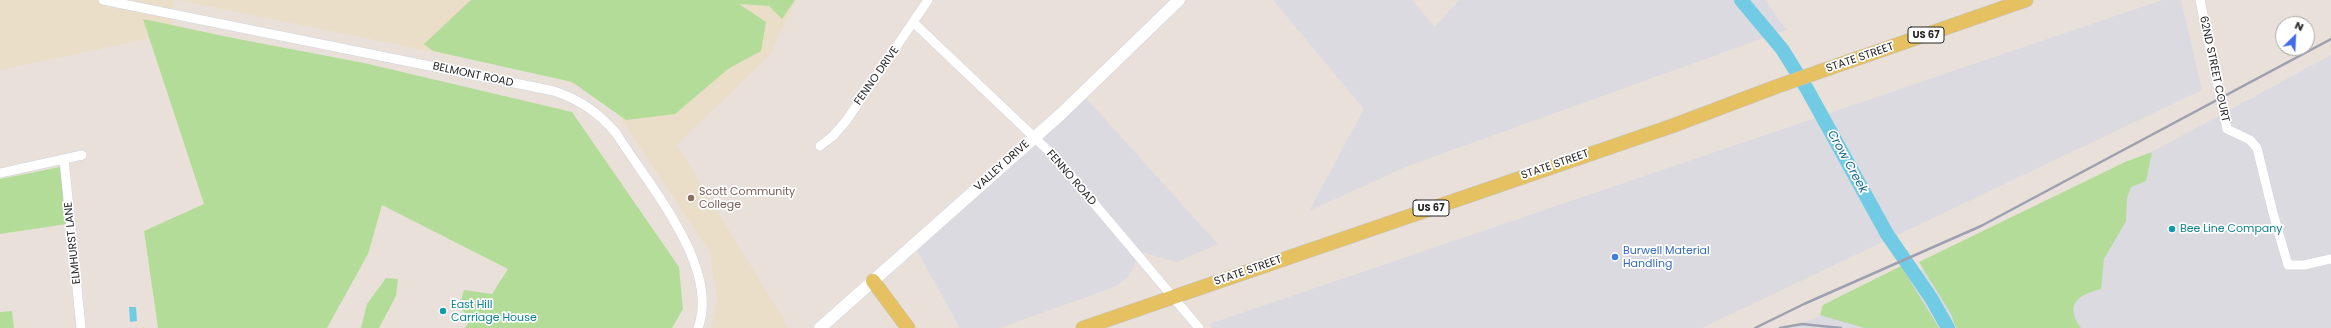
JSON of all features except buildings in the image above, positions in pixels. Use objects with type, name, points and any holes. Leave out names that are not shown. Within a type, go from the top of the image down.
[{"type":"main road","name":"STATE STREET","points":[[1083,328],[1672,126],[1778,86],[2026,0]]},
{"type":"main road","points":[[873,281],[908,328]]},
{"type":"street","name":"BELMONT ROAD","points":[[103,0],[554,91],[588,106],[604,118],[616,133],[686,241],[700,278],[702,295],[698,328]]},
{"type":"street","name":"FENNO DRIVE","points":[[820,146],[834,136],[846,121],[914,23],[928,0]]},
{"type":"street","name":"VALLEY DRIVE","points":[[820,328],[1061,114],[1179,0]]},
{"type":"street","name":"62ND STREET COURT","points":[[2200,0],[2227,129],[2250,140],[2257,148],[2288,265],[2304,265],[2331,259]]},
{"type":"street","name":"FENNO ROAD","points":[[914,23],[1054,157],[1199,328]]},
{"type":"street","points":[[0,173],[82,155]]},
{"type":"street","name":"ELMHURST LANE","points":[[64,159],[81,328]]},
{"type":"shaded area","points":[[0,0],[174,0],[171,34],[0,70]]},
{"type":"shaded area","name":"Scott Community College","points":[[177,0],[796,0],[770,55],[677,145],[789,328],[711,328],[717,299],[709,251],[615,110],[587,90],[553,76]]},
{"type":"shaded area","points":[[1273,0],[1412,0],[1435,27],[1459,0],[1766,0],[1786,30],[1408,166],[1309,211],[1364,109]]},
{"type":"shaded area","points":[[2162,0],[2181,0],[2202,90],[1702,328],[1212,328],[1209,324]]},
{"type":"shaded area","points":[[2331,55],[2331,328],[2066,328],[2058,297],[2111,174]]},
{"type":"shaded area","points":[[1086,98],[1218,244],[1177,262],[1141,252],[1128,277],[1117,286],[1000,328],[960,328],[917,251]]},
{"type":"shaded area","points":[[1940,261],[1996,328],[1792,328]]},
{"type":"green space","points":[[471,0],[795,0],[782,19],[769,6],[739,4],[766,22],[761,51],[728,69],[675,114],[626,120],[572,82],[433,51],[424,44]]},
{"type":"green space","points":[[143,19],[364,63],[572,112],[679,267],[683,309],[672,328],[465,328],[471,319],[459,307],[464,290],[492,294],[508,269],[382,205],[368,254],[327,328],[158,328],[144,231],[204,204]]},
{"type":"green space","points":[[2152,152],[2146,181],[2131,187],[2127,198],[2126,221],[2104,259],[2101,289],[2086,294],[2076,302],[2074,313],[2081,328],[1956,328],[1951,314],[1919,262],[2125,162]]},
{"type":"green space","points":[[60,167],[67,224],[0,234],[0,179]]},
{"type":"green space","points":[[1901,266],[1939,328],[1864,328],[1820,315],[1823,305]]},
{"type":"green space","points":[[386,278],[398,279],[396,296],[379,328],[361,328],[367,304]]},
{"type":"green space","points":[[12,311],[14,328],[0,328],[0,312]]},
{"type":"water","points":[[129,307],[136,307],[137,321],[130,322]]},
{"type":"waterway","name":"Crow Creek","points":[[1741,0],[1782,49],[1807,89],[1887,234],[1931,298],[1948,328]]},
{"type":"railway","points":[[1755,328],[1804,304],[1981,226],[2331,39]]},
{"type":"railway","points":[[1780,328],[1802,324],[1841,328]]},
{"type":"place","name":"Scott Community College","points":[[691,198]]},
{"type":"place","name":"Bee Line Company","points":[[2172,229]]},
{"type":"place","name":"Burwell Material Handling","points":[[1615,257]]},
{"type":"place","name":"East Hill Carriage House","points":[[443,311]]}]
